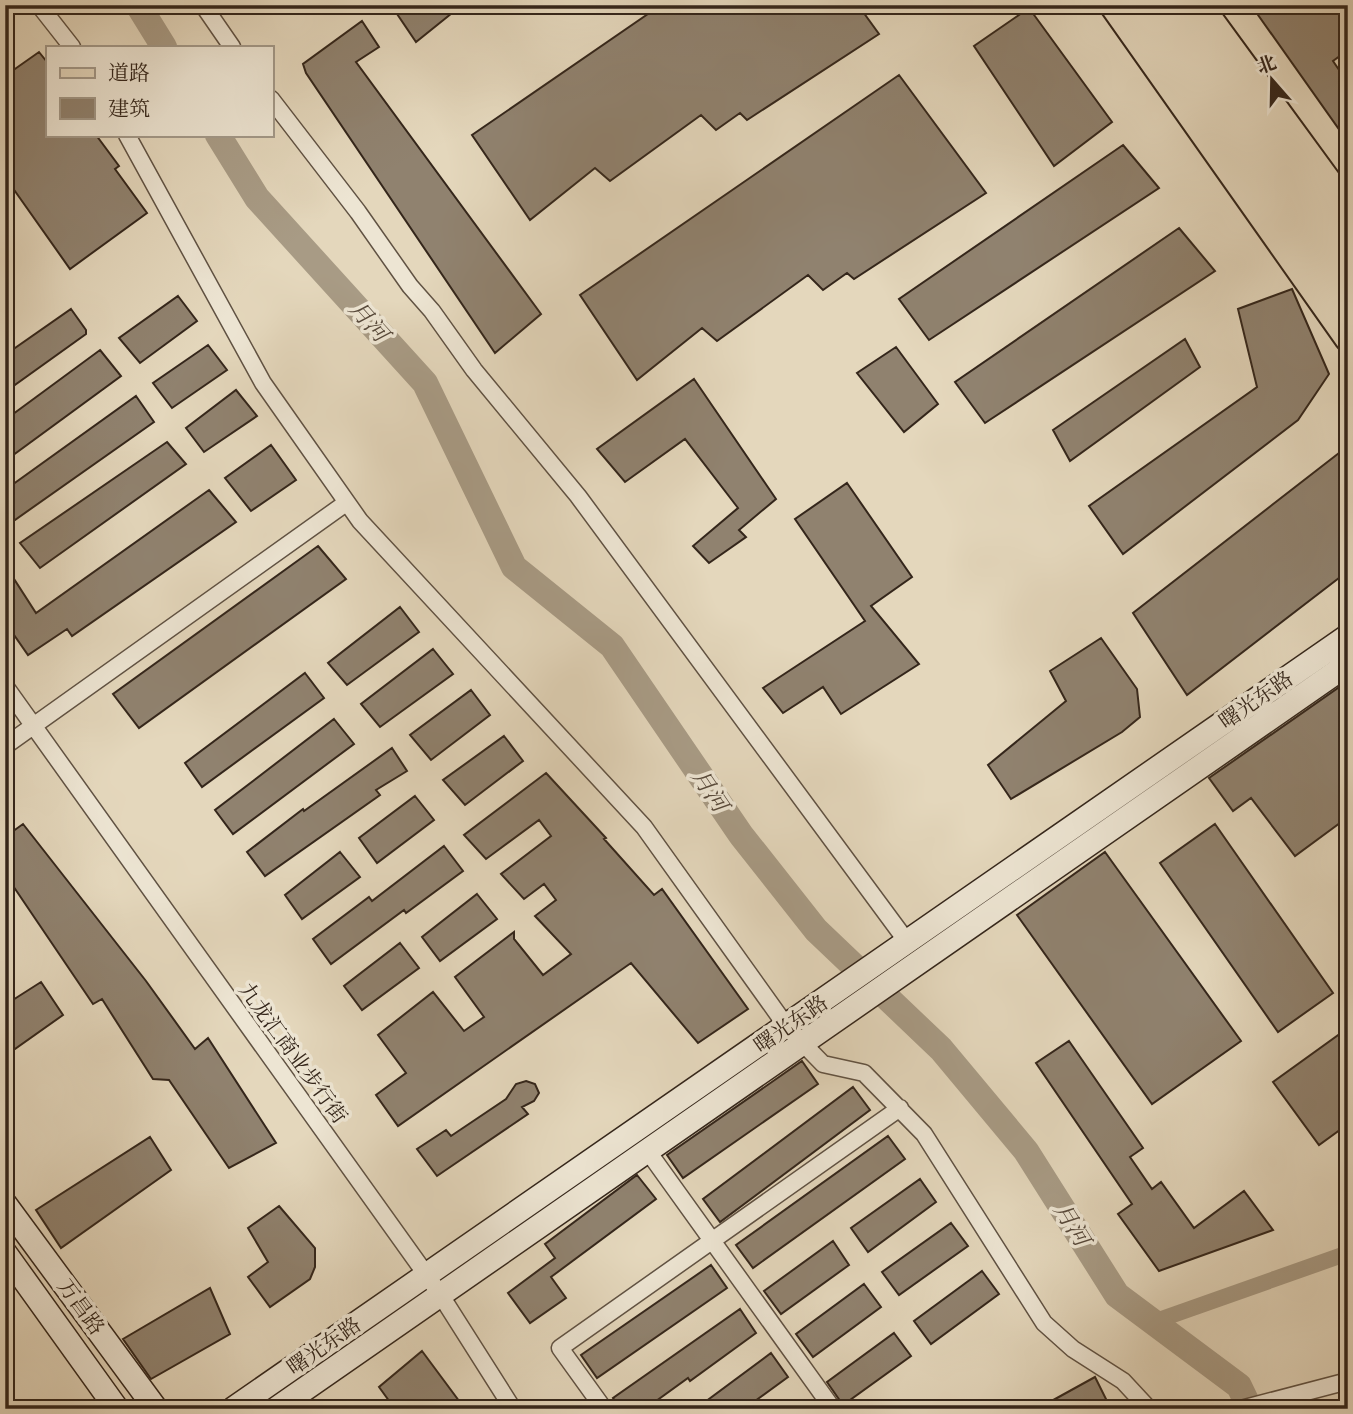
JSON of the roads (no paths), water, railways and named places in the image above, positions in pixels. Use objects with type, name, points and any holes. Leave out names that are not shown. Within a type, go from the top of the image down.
[{"type":"highway","points":[[1139,5],[1348,305]]},
{"type":"highway","points":[[1169,5],[1348,255]]},
{"type":"main road","points":[[1113,5],[1348,338]]},
{"type":"main road","points":[[1199,5],[1348,209]]},
{"type":"main road","name":"曙光东路","points":[[233,1409],[1348,636]]},
{"type":"main road","name":"曙光东路","points":[[276,1409],[1348,664]]},
{"type":"main road","name":"万昌路","points":[[5,1205],[156,1409]]},
{"type":"main road","name":"万昌路","points":[[5,1253],[117,1409]]},
{"type":"street","points":[[39,5],[71,46]]},
{"type":"street","points":[[203,5],[231,46]]},
{"type":"street","points":[[273,102],[474,370],[578,496],[908,943]]},
{"type":"street","points":[[128,136],[263,383],[369,532],[644,827],[787,1027],[823,1064],[864,1073],[924,1134],[1044,1323],[1073,1349],[1123,1381],[1149,1409]]},
{"type":"street","points":[[5,746],[346,503]]},
{"type":"street","name":"九龙汇商业步行街","points":[[5,686],[440,1294],[513,1409]]},
{"type":"street","points":[[604,1409],[560,1348],[900,1108]]},
{"type":"street","points":[[647,1150],[833,1409]]},
{"type":"street","points":[[1241,1409],[1348,1381]]},
{"type":"waterway","name":"月河","points":[[138,5],[163,46]]},
{"type":"waterway","name":"月河","points":[[219,136],[257,198],[425,383],[514,567],[612,646],[741,835],[816,930],[941,1049],[1026,1151],[1117,1295],[1239,1386],[1250,1409]]},
{"type":"waterway","points":[[1153,1322],[1348,1253]]}]
